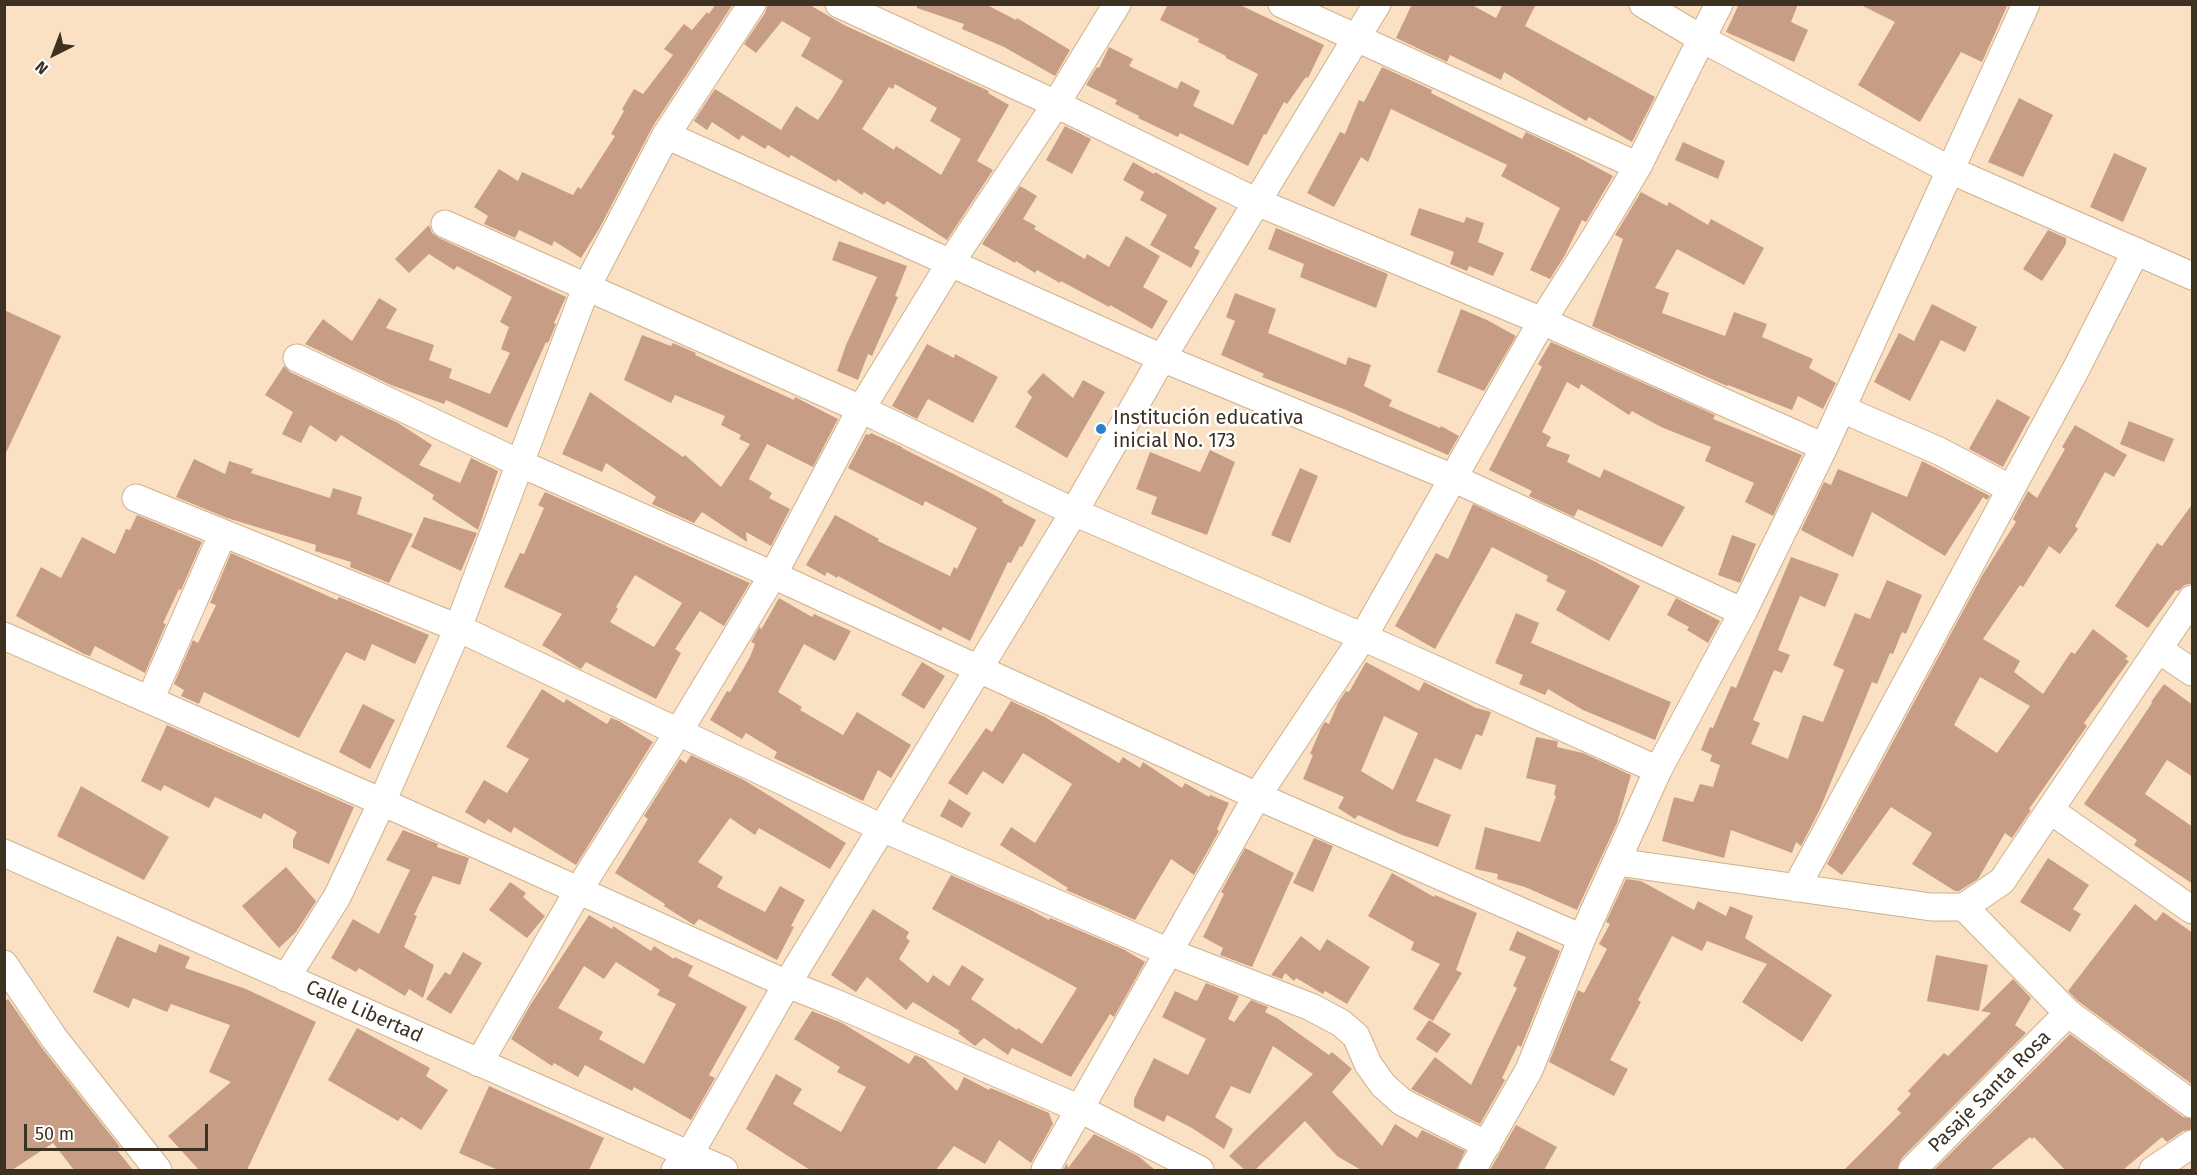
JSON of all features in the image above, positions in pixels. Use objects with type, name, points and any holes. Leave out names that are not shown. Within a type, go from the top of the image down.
[{"type":"street","points":[[286,978],[337,897],[382,802],[458,628],[586,288],[666,135],[752,4]]},
{"type":"street","points":[[839,4],[1056,104],[1257,202],[1542,321],[1824,447]]},
{"type":"street","points":[[479,1063],[578,891],[679,731],[773,575],[861,409],[951,262],[1056,104],[1117,4]]},
{"type":"street","points":[[1282,4],[1638,166]]},
{"type":"street","points":[[682,1163],[787,984],[1074,512],[1162,358],[1377,4]]},
{"type":"street","points":[[1643,4],[1702,39],[1950,170],[2193,276]]},
{"type":"street","points":[[1044,1170],[1257,796],[1363,637],[1542,321],[1638,166],[1719,4]]},
{"type":"street","points":[[1472,1170],[1529,1070],[1582,938],[1658,770],[1743,612],[1824,447],[2022,6]]},
{"type":"street","points":[[666,135],[1162,358],[1453,478],[1743,612]]},
{"type":"street","points":[[446,224],[861,409],[1074,512],[1363,637],[1658,770]]},
{"type":"street","points":[[1796,888],[2076,369],[2136,251]]},
{"type":"street","points":[[297,358],[519,463],[773,575],[1257,796],[1582,938]]},
{"type":"street","points":[[1842,408],[1939,451],[2011,489]]},
{"type":"street","points":[[136,498],[458,628],[882,828],[1169,952],[1311,1007],[1341,1023],[1356,1036],[1368,1064],[1383,1085],[1402,1102],[1486,1145]]},
{"type":"street","points":[[150,700],[223,533]]},
{"type":"street","points":[[1617,862],[1931,907],[1964,907],[2002,881],[2193,598]]},
{"type":"street","points":[[4,636],[382,802],[787,984],[844,1006],[1080,1109],[1200,1170]]},
{"type":"street","points":[[2158,649],[2193,672]]},
{"type":"street","points":[[2050,810],[2193,910]]},
{"type":"street","name":"Calle Libertad","points":[[4,853],[479,1063],[682,1163],[724,1170]]},
{"type":"street","points":[[1964,907],[2068,1013],[2193,1104]]},
{"type":"street","points":[[4,964],[54,1038],[151,1168]]},
{"type":"street","name":"Pasaje Santa Rosa","points":[[1912,1170],[2068,1013]]},
{"type":"street","points":[[2152,1170],[2193,1144]]},
{"type":"building","points":[[716,4],[733,4],[653,126],[599,229],[581,258],[554,241],[552,246],[519,230],[515,238],[484,224],[488,216],[474,207],[499,169],[518,181],[522,172],[573,195],[578,187],[581,189],[615,136],[611,134],[634,89],[643,94],[673,55],[664,49],[684,24],[692,30]]},
{"type":"building","points":[[768,4],[808,4],[846,26],[989,91],[988,93],[1009,105],[977,161],[993,170],[947,240],[887,201],[884,205],[864,192],[862,195],[838,179],[836,182],[791,155],[789,158],[768,145],[765,149],[742,135],[739,140],[712,122],[707,130],[694,121],[715,89],[781,130],[796,106],[818,120],[832,99],[843,81],[801,56],[811,38],[782,21],[756,53],[744,44],[765,13]],"holes":[[[895,84],[937,108],[930,121],[961,139],[941,175],[896,146],[894,150],[862,129],[889,87],[893,89]]]},
{"type":"building","points":[[917,4],[985,4],[1016,20],[1017,18],[1070,50],[1055,76],[1004,47],[962,29],[964,24],[917,8]]},
{"type":"building","points":[[1168,4],[1238,4],[1324,45],[1308,78],[1306,77],[1287,104],[1284,102],[1248,166],[1180,133],[1178,137],[1138,118],[1139,116],[1115,104],[1117,100],[1086,85],[1097,67],[1099,68],[1109,47],[1133,59],[1129,66],[1177,89],[1181,81],[1200,91],[1193,106],[1233,125],[1258,74],[1198,42],[1199,39],[1160,20]]},
{"type":"building","points":[[1412,4],[1470,4],[1496,18],[1503,4],[1536,4],[1525,26],[1655,97],[1632,142],[1589,117],[1586,121],[1504,72],[1501,80],[1450,55],[1447,62],[1396,38]]},
{"type":"building","points":[[1739,4],[1798,4],[1791,22],[1808,30],[1794,62],[1726,32]]},
{"type":"building","points":[[1859,4],[2008,4],[1982,62],[1961,52],[1920,122],[1858,85],[1895,22]]},
{"type":"building","points":[[1382,67],[1432,90],[1431,93],[1522,139],[1526,132],[1613,176],[1586,222],[1582,220],[1550,279],[1530,270],[1560,208],[1501,176],[1507,165],[1391,109],[1368,162],[1361,157],[1334,207],[1307,193],[1340,132],[1345,134],[1359,100],[1364,102]]},
{"type":"building","points":[[2019,98],[2053,115],[2023,177],[1988,162]]},
{"type":"building","points":[[1065,126],[1091,139],[1072,174],[1046,160]]},
{"type":"building","points":[[1683,142],[1725,161],[1718,179],[1675,160]]},
{"type":"building","points":[[2114,153],[2147,168],[2123,222],[2090,207]]},
{"type":"building","points":[[1133,162],[1217,208],[1194,248],[1200,251],[1191,268],[1150,245],[1167,215],[1140,200],[1144,192],[1123,180]]},
{"type":"building","points":[[1020,186],[1037,196],[1023,219],[1036,226],[1034,229],[1085,259],[1087,254],[1109,267],[1126,236],[1160,256],[1143,287],[1168,301],[1152,329],[1110,305],[1109,307],[1037,270],[1035,273],[982,244]]},
{"type":"building","points":[[1641,192],[1667,206],[1669,202],[1708,225],[1711,219],[1764,248],[1744,285],[1677,249],[1655,288],[1669,293],[1662,313],[1725,336],[1734,312],[1767,324],[1762,337],[1813,359],[1809,368],[1836,383],[1823,409],[1798,396],[1792,410],[1727,386],[1592,326],[1623,239],[1615,235]]},
{"type":"building","points":[[1419,208],[1464,223],[1466,217],[1484,223],[1478,242],[1504,253],[1493,276],[1469,266],[1467,271],[1450,264],[1454,252],[1410,235]]},
{"type":"building","points":[[429,225],[432,233],[439,238],[566,297],[548,343],[546,342],[507,428],[446,400],[444,404],[391,385],[305,344],[323,319],[352,341],[379,298],[397,309],[386,328],[434,345],[429,360],[452,369],[449,378],[490,394],[510,353],[501,349],[509,327],[500,322],[512,297],[457,266],[454,270],[429,254],[409,273],[395,259]]},
{"type":"building","points":[[1276,228],[1388,274],[1376,308],[1300,277],[1304,264],[1268,249]]},
{"type":"building","points":[[2048,230],[2066,238],[2066,244],[2042,281],[2023,269]]},
{"type":"building","points":[[839,241],[907,266],[895,296],[898,297],[872,356],[868,354],[858,380],[837,371],[846,345],[877,277],[832,260]]},
{"type":"building","points":[[1235,293],[1276,309],[1268,333],[1346,365],[1348,357],[1371,365],[1364,386],[1392,400],[1389,406],[1440,428],[1441,426],[1459,436],[1448,455],[1346,410],[1262,377],[1264,374],[1221,355],[1235,321],[1226,317]]},
{"type":"building","points":[[1932,304],[1977,327],[1965,352],[1941,340],[1910,401],[1874,382],[1899,333],[1914,341]]},
{"type":"building","points":[[1461,309],[1516,336],[1484,391],[1437,372]]},
{"type":"building","points":[[4,310],[61,336],[4,457]]},
{"type":"building","points":[[642,335],[671,346],[673,343],[794,400],[795,397],[838,419],[813,467],[767,444],[749,479],[772,493],[769,498],[790,509],[771,546],[746,532],[747,542],[702,512],[694,523],[652,504],[656,497],[606,463],[602,472],[562,454],[590,392],[683,457],[685,455],[721,487],[750,444],[739,439],[741,435],[721,425],[725,416],[675,395],[671,403],[624,380]]},
{"type":"building","points":[[1551,342],[1715,415],[1713,419],[1802,455],[1773,516],[1745,502],[1754,483],[1705,461],[1711,447],[1661,427],[1632,411],[1629,415],[1581,384],[1579,389],[1567,382],[1542,432],[1551,437],[1546,446],[1570,455],[1567,462],[1600,478],[1604,469],[1685,507],[1662,547],[1578,509],[1574,517],[1529,496],[1532,491],[1489,470],[1542,367],[1538,364]]},
{"type":"building","points":[[927,344],[954,358],[955,354],[998,377],[973,423],[928,399],[917,419],[892,406]]},
{"type":"building","points":[[284,366],[290,372],[398,423],[432,445],[419,465],[460,483],[471,458],[498,471],[478,530],[432,499],[434,495],[341,435],[336,442],[310,425],[301,443],[282,434],[293,412],[265,395]]},
{"type":"building","points":[[1043,373],[1073,398],[1083,380],[1105,392],[1067,458],[1015,427],[1032,397],[1027,392]]},
{"type":"building","points":[[1997,399],[2030,417],[2003,467],[1969,449]]},
{"type":"building","points":[[2129,421],[2174,439],[2164,462],[2120,444]]},
{"type":"building","points":[[2075,425],[2127,455],[2114,477],[2105,472],[2075,526],[2078,529],[2060,554],[2049,546],[2023,587],[2020,585],[1983,639],[2020,661],[2014,672],[2043,694],[2071,652],[2075,654],[2093,629],[2128,656],[2125,659],[2129,661],[2084,723],[2087,726],[2029,809],[2031,810],[2012,838],[2005,833],[1978,879],[1959,891],[1955,891],[1912,864],[1932,833],[1891,807],[1842,875],[1827,864],[1983,574],[2016,522],[2013,519],[2028,491],[2037,498],[2065,449],[2062,447]],"holes":[[[1980,677],[2030,706],[1997,753],[1954,725]]]},
{"type":"building","points":[[871,433],[987,491],[1003,500],[1002,502],[1036,520],[1022,547],[1020,546],[1011,563],[1008,562],[970,641],[943,627],[941,631],[838,576],[837,578],[827,572],[825,576],[806,565],[835,515],[879,539],[878,541],[950,576],[954,567],[957,569],[977,528],[925,501],[923,506],[848,468],[866,434]]},
{"type":"building","points":[[1210,450],[1235,462],[1207,535],[1151,514],[1157,497],[1136,489],[1150,452],[1200,472]]},
{"type":"building","points":[[194,459],[225,474],[229,461],[253,469],[251,473],[330,498],[333,488],[362,497],[357,514],[413,534],[389,583],[350,567],[351,562],[315,551],[316,545],[227,518],[176,497]]},
{"type":"building","points":[[1922,461],[1990,496],[1987,500],[1983,497],[1945,556],[1872,512],[1853,557],[1801,530],[1824,482],[1831,485],[1838,469],[1907,497]]},
{"type":"building","points":[[1300,468],[1318,476],[1290,543],[1271,535]]},
{"type":"building","points":[[545,492],[750,583],[724,626],[700,611],[675,649],[681,653],[656,699],[586,662],[581,669],[542,645],[562,614],[504,587],[520,553],[524,554],[544,508],[538,505]],"holes":[[[635,575],[682,603],[654,647],[610,622]]]},
{"type":"building","points":[[2193,503],[2193,583],[2176,590],[2148,628],[2115,606],[2157,543],[2162,546]]},
{"type":"building","points":[[1473,504],[1594,561],[1640,586],[1609,641],[1556,610],[1566,591],[1546,581],[1548,576],[1492,547],[1435,649],[1395,626],[1436,553],[1448,559]]},
{"type":"building","points":[[137,515],[202,542],[181,590],[179,589],[163,623],[166,624],[145,673],[95,646],[90,656],[84,654],[16,616],[41,567],[61,578],[82,537],[115,554],[126,529],[130,530]]},
{"type":"building","points":[[424,517],[477,533],[461,571],[411,547]]},
{"type":"building","points":[[1732,535],[1756,544],[1740,583],[1718,575]]},
{"type":"building","points":[[231,553],[337,600],[339,597],[429,635],[415,664],[372,644],[365,661],[346,652],[299,738],[204,692],[199,704],[181,696],[184,690],[174,684],[193,640],[198,643],[216,605],[210,603]]},
{"type":"building","points":[[1791,557],[1839,574],[1825,607],[1800,596],[1778,650],[1790,655],[1782,673],[1774,670],[1753,720],[1760,723],[1751,744],[1788,759],[1803,715],[1823,722],[1844,670],[1833,665],[1855,613],[1870,619],[1887,580],[1922,595],[1906,634],[1902,632],[1877,684],[1872,682],[1820,809],[1801,846],[1796,842],[1792,853],[1731,830],[1724,858],[1662,841],[1674,797],[1693,802],[1700,784],[1713,787],[1720,765],[1710,761],[1712,755],[1701,750],[1731,686],[1736,688]]},
{"type":"building","points":[[779,598],[812,617],[814,614],[851,631],[835,661],[804,644],[778,692],[802,707],[800,710],[843,735],[857,712],[911,745],[891,778],[878,770],[863,801],[774,758],[777,752],[746,733],[742,739],[710,720],[727,691],[730,692],[750,657],[755,644],[751,642],[760,626],[761,630]]},
{"type":"building","points":[[1676,598],[1720,621],[1708,643],[1687,630],[1689,627],[1667,615]]},
{"type":"building","points":[[1516,613],[1539,623],[1531,643],[1671,702],[1655,740],[1583,710],[1548,689],[1545,695],[1519,684],[1523,675],[1495,663]]},
{"type":"building","points":[[922,662],[945,676],[924,709],[901,695]]},
{"type":"building","points":[[1366,662],[1419,691],[1424,682],[1476,708],[1491,712],[1482,736],[1476,734],[1461,770],[1435,758],[1416,801],[1451,815],[1438,847],[1402,835],[1358,815],[1355,819],[1338,808],[1344,797],[1303,779],[1321,728],[1325,722],[1329,724],[1338,703],[1346,691],[1349,692]],"holes":[[[1384,716],[1418,733],[1393,790],[1361,771]]]},
{"type":"building","points":[[2164,684],[2193,705],[2193,777],[2167,760],[2145,794],[2193,827],[2193,884],[2134,845],[2137,840],[2084,804]]},
{"type":"building","points":[[542,689],[564,703],[566,699],[607,724],[611,718],[619,721],[653,742],[576,865],[514,827],[511,833],[488,819],[485,824],[465,812],[484,780],[507,793],[529,759],[506,747]]},
{"type":"building","points":[[1011,701],[1045,717],[1119,763],[1123,757],[1140,768],[1143,762],[1182,788],[1185,783],[1209,797],[1210,795],[1229,803],[1217,829],[1219,831],[1194,875],[1171,859],[1135,920],[1066,890],[1068,888],[1000,845],[1011,827],[1035,843],[1072,784],[1023,753],[1003,784],[983,771],[967,795],[948,783],[986,728],[992,732]]},
{"type":"building","points":[[363,704],[395,720],[370,769],[339,752]]},
{"type":"building","points":[[167,725],[354,807],[329,864],[293,848],[293,840],[297,832],[264,813],[261,819],[215,797],[209,808],[164,785],[161,791],[141,781]]},
{"type":"building","points":[[1536,737],[1556,741],[1558,742],[1557,747],[1583,753],[1631,775],[1617,823],[1577,910],[1525,887],[1497,879],[1498,874],[1475,869],[1485,827],[1540,842],[1556,796],[1554,795],[1556,785],[1526,778]]},
{"type":"building","points":[[691,755],[744,780],[846,843],[830,869],[759,828],[755,835],[730,818],[698,862],[723,877],[717,887],[765,912],[780,886],[805,900],[777,960],[699,919],[694,925],[615,873],[648,819],[644,816],[680,759],[686,763]]},
{"type":"building","points":[[81,786],[169,837],[144,880],[57,836]]},
{"type":"building","points":[[949,799],[971,813],[962,828],[940,816]]},
{"type":"building","points":[[403,830],[438,844],[437,847],[469,858],[460,885],[433,876],[414,915],[417,916],[404,947],[434,965],[423,998],[409,989],[405,996],[359,968],[356,972],[331,958],[353,919],[379,934],[410,870],[386,860]]},
{"type":"building","points":[[1314,838],[1333,846],[1313,892],[1293,883]]},
{"type":"building","points":[[1245,848],[1294,873],[1252,967],[1220,955],[1223,948],[1203,937],[1224,894],[1221,892]]},
{"type":"building","points":[[2048,858],[2089,885],[2073,909],[2081,914],[2070,932],[2020,902]]},
{"type":"building","points":[[286,867],[316,901],[296,932],[279,948],[242,906]]},
{"type":"building","points":[[1392,873],[1434,897],[1435,895],[1477,913],[1456,970],[1462,973],[1433,1021],[1413,1009],[1440,964],[1411,950],[1414,942],[1368,916]]},
{"type":"building","points":[[951,875],[1049,920],[1050,918],[1123,949],[1145,962],[1114,1017],[1110,1014],[1071,1077],[1012,1048],[1008,1055],[984,1038],[975,1046],[958,1033],[960,1031],[913,1002],[906,1010],[867,977],[856,992],[831,975],[873,909],[909,932],[906,938],[910,941],[899,959],[928,983],[933,975],[949,986],[962,965],[984,979],[971,999],[1042,1044],[1077,988],[932,909]]},
{"type":"building","points":[[1626,879],[1641,881],[1694,910],[1698,901],[1726,916],[1730,906],[1753,916],[1745,938],[1832,995],[1802,1042],[1742,1002],[1767,964],[1707,941],[1702,951],[1672,936],[1610,1060],[1628,1069],[1614,1096],[1549,1062],[1578,990],[1584,993],[1607,949],[1599,944],[1610,924],[1606,922]]},
{"type":"building","points":[[510,882],[526,893],[523,897],[545,916],[527,938],[489,910]]},
{"type":"building","points":[[2135,904],[2156,921],[2163,912],[2193,933],[2193,1085],[2078,1001],[2068,991]]},
{"type":"building","points":[[589,915],[612,929],[613,926],[651,951],[654,946],[674,959],[675,957],[693,966],[688,976],[747,1007],[709,1075],[715,1078],[691,1120],[634,1087],[632,1091],[585,1065],[578,1077],[554,1063],[552,1066],[511,1039]],"holes":[[[616,962],[660,990],[657,995],[676,1004],[644,1064],[599,1039],[603,1032],[558,1008],[584,966],[604,979]]]},
{"type":"building","points":[[1517,931],[1560,951],[1521,1047],[1518,1045],[1502,1078],[1505,1080],[1480,1124],[1411,1089],[1435,1057],[1471,1085],[1517,988],[1513,986],[1526,957],[1509,950]]},
{"type":"building","points":[[117,936],[156,953],[159,944],[190,957],[185,968],[246,989],[316,1022],[247,1170],[199,1170],[168,1136],[231,1082],[209,1072],[230,1025],[171,1004],[167,1012],[133,998],[129,1008],[93,992]]},
{"type":"building","points":[[1301,936],[1320,951],[1327,939],[1370,967],[1347,1004],[1325,991],[1323,994],[1296,978],[1294,981],[1285,973],[1282,979],[1271,975]]},
{"type":"building","points":[[463,952],[482,963],[451,1014],[426,999],[445,972],[450,975]]},
{"type":"building","points":[[1936,955],[1988,965],[1979,1011],[1927,1001]]},
{"type":"building","points":[[2013,979],[2031,998],[2015,1025],[2026,1033],[1901,1159],[1897,1170],[1844,1170],[1901,1113],[1897,1109],[1911,1094],[1908,1091],[1944,1053],[1948,1056],[1991,1013],[1981,1011]]},
{"type":"building","points":[[1206,983],[1239,996],[1228,1019],[1234,1022],[1251,1000],[1268,1007],[1265,1012],[1329,1055],[1332,1052],[1352,1069],[1332,1092],[1382,1146],[1395,1124],[1417,1138],[1422,1130],[1465,1151],[1456,1170],[1361,1170],[1337,1156],[1305,1121],[1255,1170],[1245,1170],[1229,1156],[1313,1074],[1273,1046],[1250,1094],[1231,1086],[1215,1117],[1233,1129],[1224,1149],[1167,1115],[1164,1122],[1134,1107],[1134,1099],[1154,1058],[1188,1075],[1206,1039],[1162,1017],[1175,991],[1197,1001]]},
{"type":"building","points":[[8,999],[42,1048],[120,1147],[116,1149],[133,1170],[74,1170],[53,1143],[12,1170],[4,1170],[4,1002]]},
{"type":"building","points":[[812,1011],[842,1023],[909,1064],[915,1055],[924,1059],[957,1091],[964,1077],[989,1090],[990,1088],[998,1091],[1049,1113],[1053,1124],[1031,1163],[999,1140],[985,1164],[954,1146],[936,1170],[810,1170],[746,1129],[776,1074],[802,1089],[793,1104],[841,1132],[866,1087],[837,1072],[840,1067],[794,1039]]},
{"type":"building","points":[[1429,1020],[1451,1034],[1437,1053],[1416,1039]]},
{"type":"building","points":[[357,1028],[430,1068],[426,1076],[448,1090],[421,1130],[401,1117],[398,1121],[328,1080]]},
{"type":"building","points":[[2070,1034],[2183,1117],[2193,1119],[2193,1129],[2183,1131],[2167,1142],[2162,1137],[2123,1170],[2065,1170],[2034,1137],[2032,1139],[2030,1137],[1990,1170],[1934,1170]]},
{"type":"building","points":[[489,1086],[604,1138],[589,1170],[498,1170],[459,1153]]},
{"type":"building","points":[[1516,1125],[1557,1147],[1544,1170],[1490,1170]]},
{"type":"building","points":[[1094,1134],[1138,1156],[1155,1170],[1063,1170],[1067,1163],[1068,1168]]},
{"type":"place","name":"Institución educativa inicial No. 173","points":[[1101,429]]}]
